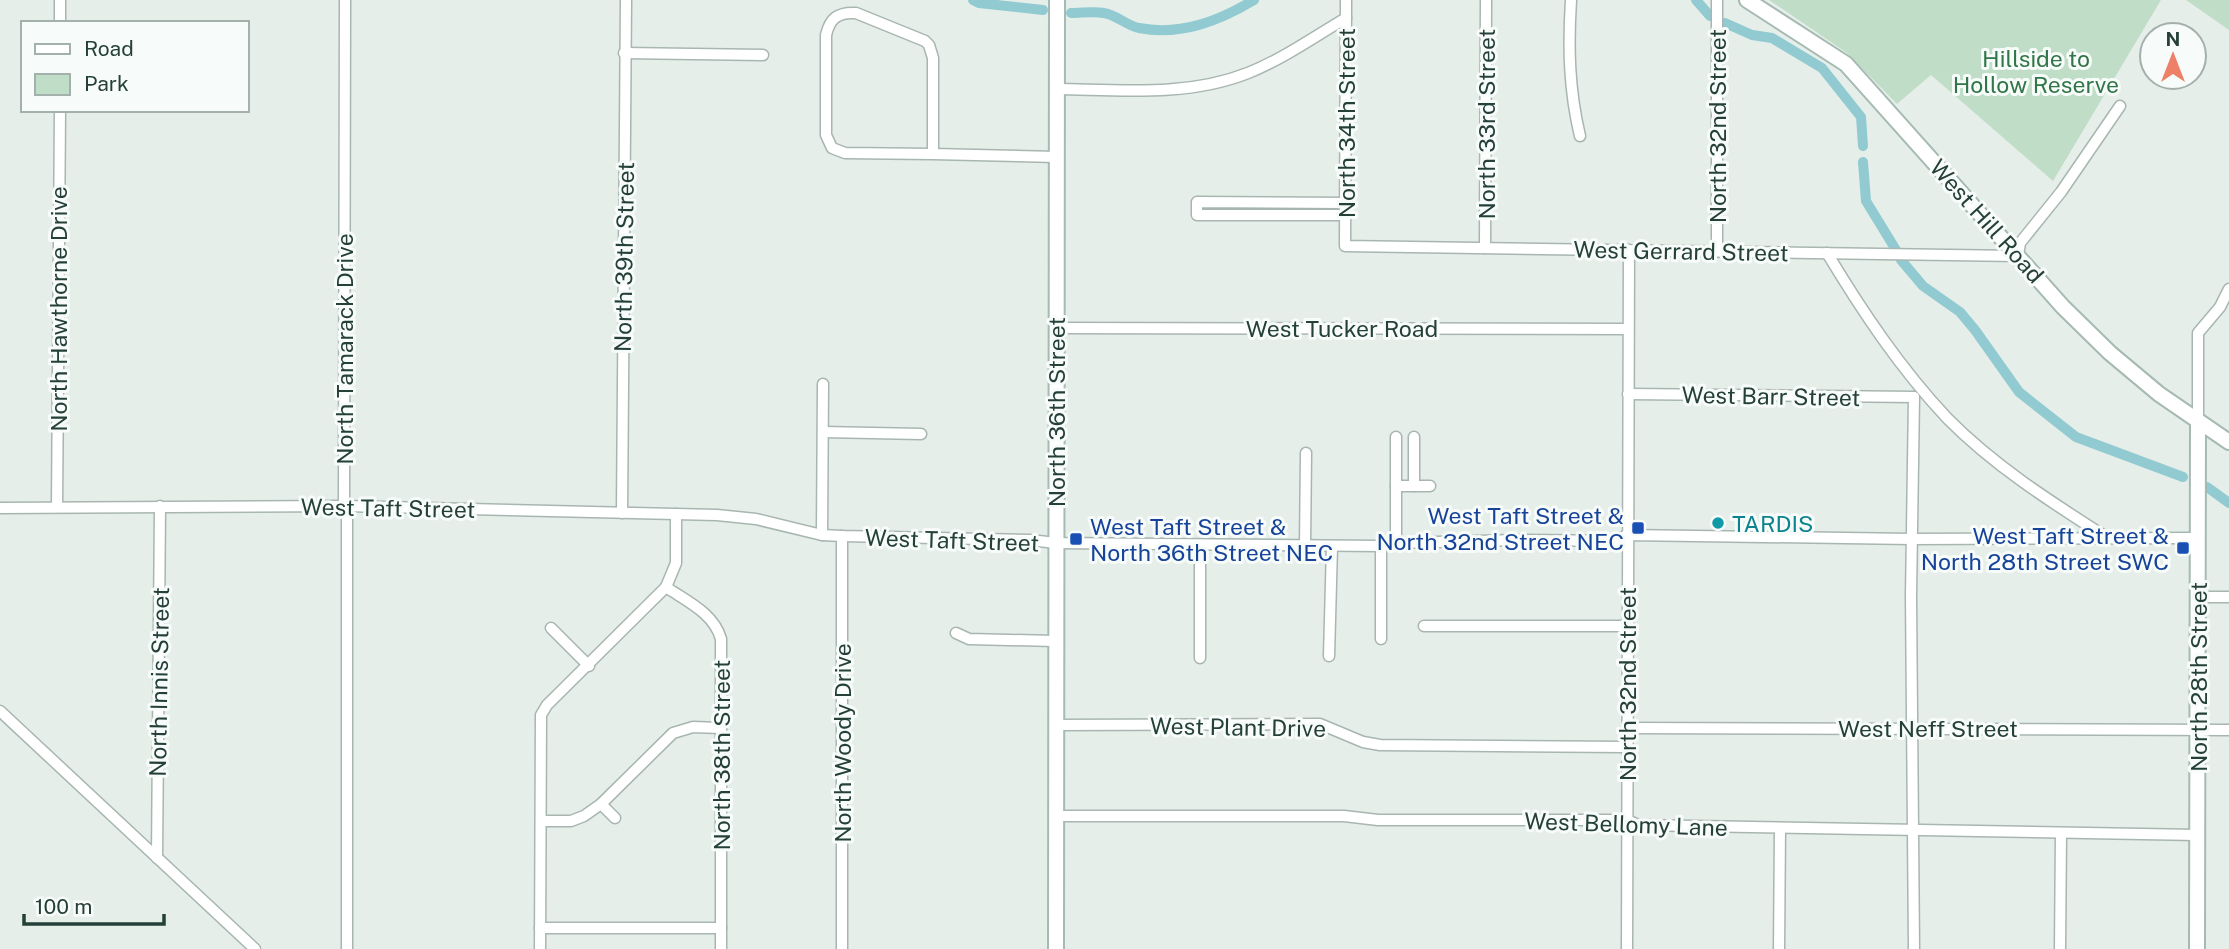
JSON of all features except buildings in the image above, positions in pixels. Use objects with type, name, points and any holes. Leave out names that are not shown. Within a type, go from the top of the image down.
[{"type":"street","points":[[60,0],[60,21]]},
{"type":"street","name":"North Tamarack Drive","points":[[345,0],[347,949]]},
{"type":"street","name":"North 39th Street","points":[[622,513],[626,0]]},
{"type":"street","name":"North 36th Street","points":[[1056,949],[1057,0]]},
{"type":"street","name":"North 34th Street","points":[[1345,246],[1346,0]]},
{"type":"street","name":"North 33rd Street","points":[[1485,248],[1486,0]]},
{"type":"street","points":[[1571,0],[1569,73],[1580,136]]},
{"type":"street","name":"North 32nd Street","points":[[1717,0],[1717,251]]},
{"type":"street","name":"West Hill Road","points":[[1748,0],[1846,64],[2063,307],[2110,353],[2159,394],[2229,442]]},
{"type":"street","points":[[933,154],[933,58],[929,45],[918,37],[856,13],[836,16],[829,23],[827,35],[826,135],[832,148],[845,153],[1057,157]]},
{"type":"street","points":[[1057,89],[1156,91],[1205,85],[1247,74],[1346,18]]},
{"type":"street","points":[[624,52],[763,55]]},
{"type":"street","points":[[2018,256],[2021,243],[2120,106]]},
{"type":"street","name":"North Hawthorne Drive","points":[[57,507],[60,112]]},
{"type":"street","points":[[1346,203],[1197,202],[1197,215],[1346,215]]},
{"type":"street","name":"West Gerrard Street","points":[[1345,246],[2018,256]]},
{"type":"street","name":"North 32nd Street","points":[[1628,949],[1629,250]]},
{"type":"street","points":[[1827,253],[1862,310],[1948,418],[1993,459],[2107,537]]},
{"type":"street","name":"North 28th Street","points":[[2197,949],[2198,333],[2220,307],[2229,289]]},
{"type":"street","name":"West Tucker Road","points":[[1056,328],[1628,329]]},
{"type":"street","points":[[822,535],[823,384]]},
{"type":"street","points":[[1914,949],[1914,397],[1923,388]]},
{"type":"street","name":"West Barr Street","points":[[1628,394],[1914,397]]},
{"type":"street","points":[[823,432],[921,434]]},
{"type":"street","points":[[1396,436],[1396,543]]},
{"type":"street","points":[[1414,437],[1414,486]]},
{"type":"street","points":[[1305,546],[1306,453]]},
{"type":"street","points":[[1396,486],[1430,486]]},
{"type":"street","name":"North Innis Street","points":[[157,858],[160,506]]},
{"type":"street","name":"West Taft Street","points":[[0,508],[344,506],[717,515],[756,519],[822,535],[1200,545],[1381,546],[1396,543],[1518,540],[1615,541],[1627,535],[1912,539],[2199,538]]},
{"type":"street","points":[[541,949],[541,715],[547,705],[666,587],[676,563],[677,514]]},
{"type":"street","name":"North Woody Drive","points":[[842,536],[842,949]]},
{"type":"street","points":[[1200,545],[1200,659]]},
{"type":"street","points":[[1329,656],[1332,546]]},
{"type":"street","points":[[1381,546],[1381,639]]},
{"type":"street","name":"North 38th Street","points":[[666,587],[705,614],[718,629],[720,639],[721,949]]},
{"type":"street","points":[[2199,597],[2229,597]]},
{"type":"street","points":[[1424,626],[1627,626]]},
{"type":"street","points":[[551,628],[589,666]]},
{"type":"street","points":[[956,633],[969,639],[1055,641]]},
{"type":"street","points":[[0,711],[255,949]]},
{"type":"street","name":"West Plant Drive","points":[[1055,725],[1320,724],[1363,742],[1380,745],[1627,747]]},
{"type":"street","points":[[541,821],[571,821],[584,816],[601,804],[673,733],[693,727],[720,728]]},
{"type":"street","name":"West Neff Street","points":[[1627,728],[2229,730]]},
{"type":"street","points":[[601,804],[615,818]]},
{"type":"street","name":"West Bellomy Lane","points":[[1055,816],[1627,820],[1638,825],[2197,835]]},
{"type":"street","points":[[1779,949],[1780,828]]},
{"type":"street","points":[[2060,949],[2061,833]]},
{"type":"street","points":[[541,928],[721,928]]},
{"type":"green space","name":"Hillside to Hollow Reserve","points":[[1769,0],[2161,0],[2148,21],[2138,21],[2138,39],[2053,181],[1931,75],[1897,104],[1847,53]]},
{"type":"green space","points":[[2186,0],[2229,0],[2229,30]]},
{"type":"waterway","points":[[973,0],[979,3],[1043,10]]},
{"type":"waterway","points":[[1071,13],[1104,13],[1135,27],[1170,30],[1199,25],[1254,0]]},
{"type":"waterway","points":[[1696,0],[1710,16]]},
{"type":"waterway","points":[[1725,23],[1752,35],[1772,38],[1822,68],[1861,117],[1863,146]]},
{"type":"waterway","points":[[1863,162],[1866,201],[1896,250]]},
{"type":"waterway","points":[[1901,260],[1923,286],[1960,312],[2019,392],[2076,437],[2183,477]]},
{"type":"waterway","points":[[2207,487],[2229,503]]},
{"type":"place","name":"TARDIS","points":[[1718,523]]},
{"type":"place","name":"West Taft Street & North 32nd Street NEC","points":[[1638,528]]},
{"type":"place","name":"West Taft Street & North 36th Street NEC","points":[[1076,539]]},
{"type":"place","name":"West Taft Street & North 28th Street SWC","points":[[2183,548]]}]
